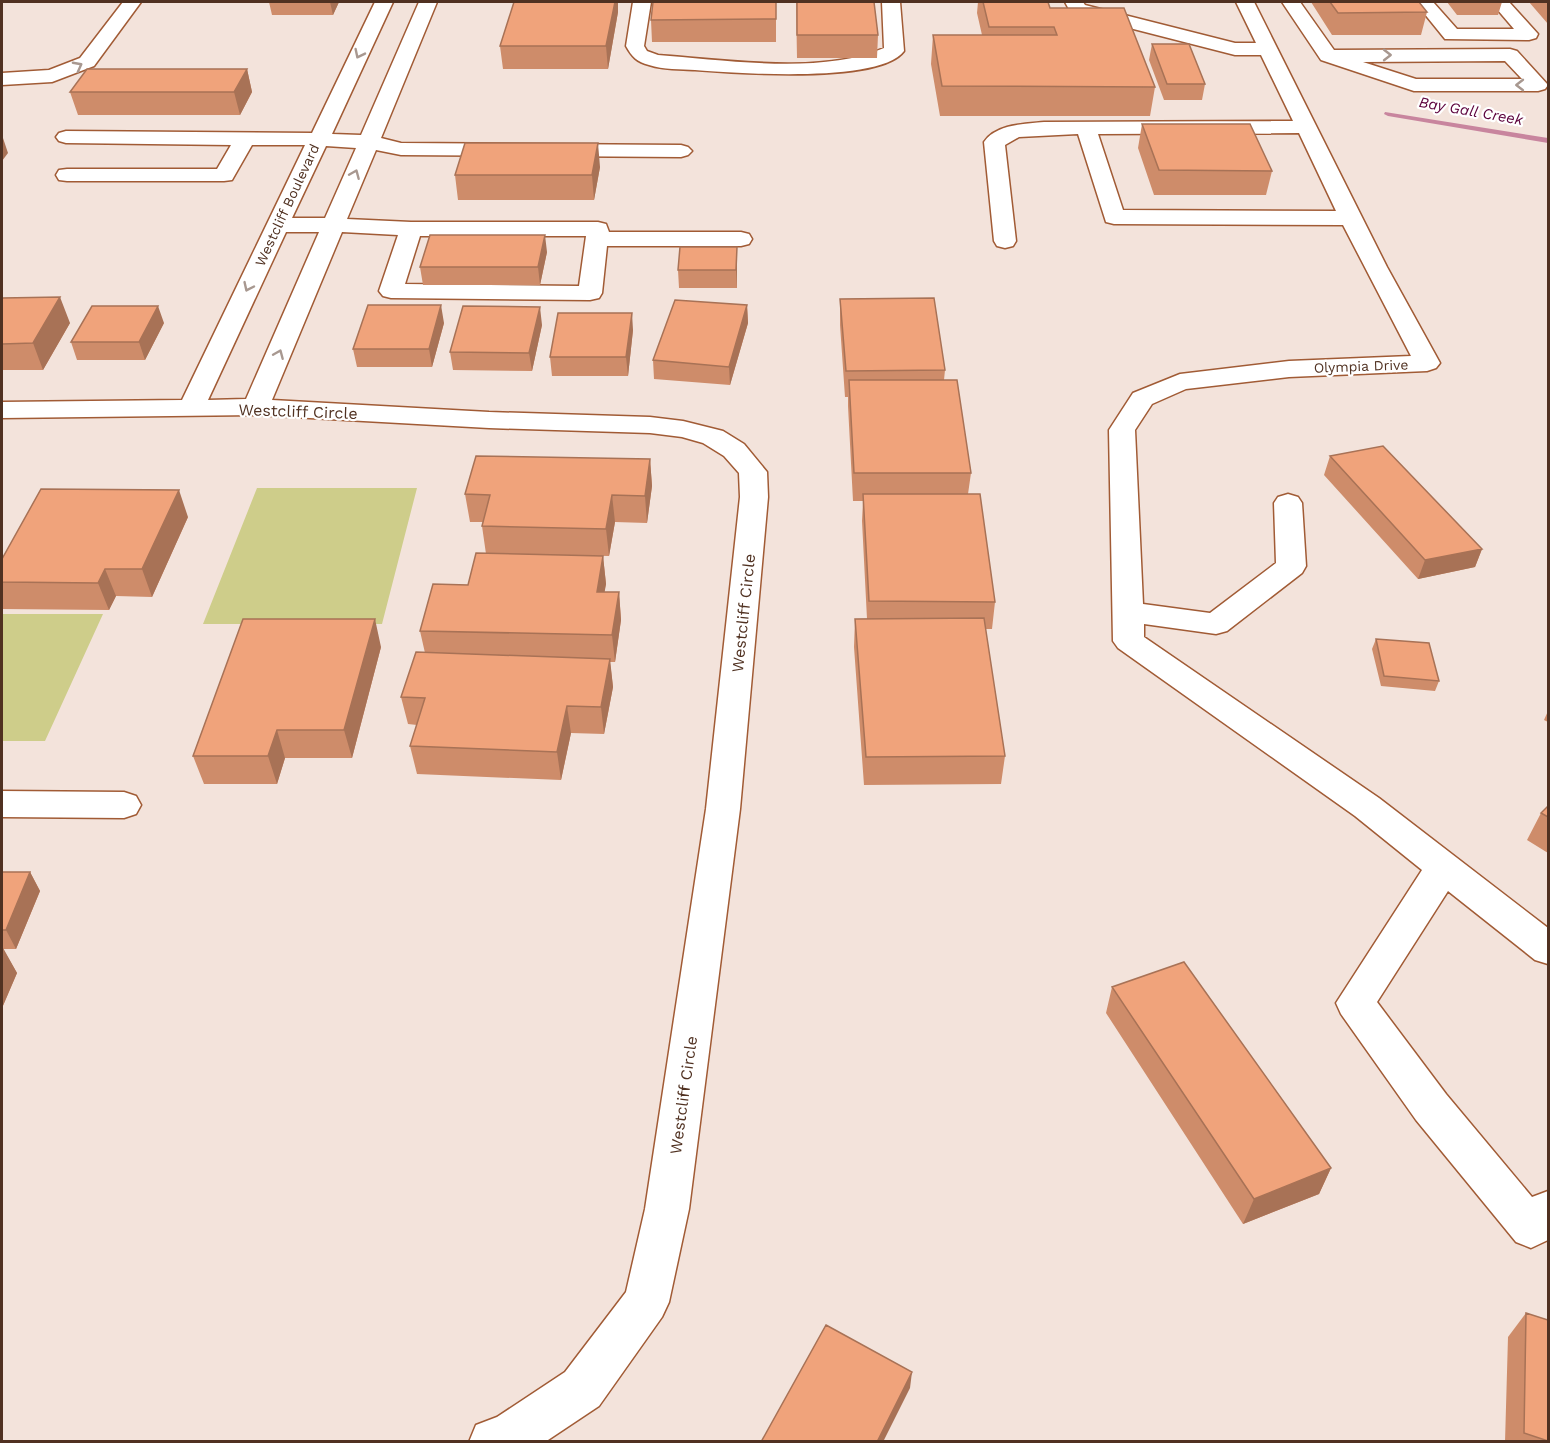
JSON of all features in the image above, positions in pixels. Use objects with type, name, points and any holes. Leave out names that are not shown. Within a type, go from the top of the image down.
[{"type":"street","points":[[2,79],[52,76],[87,62],[132,2]]},
{"type":"street","name":"Westcliff Boulevard","points":[[190,408],[384,2]]},
{"type":"street","points":[[256,408],[428,2]]},
{"type":"street","points":[[642,2],[634,46],[640,55],[655,61],[790,68],[859,65],[884,59],[894,51],[891,2]]},
{"type":"street","points":[[1074,2],[1077,9],[1235,49],[1279,43],[1323,49],[1510,55],[1538,85],[1414,86],[1323,49],[1291,2]]},
{"type":"street","name":"Olympia Drive","points":[[1129,627],[1122,430],[1142,399],[1180,382],[1289,369],[1427,363],[1351,218],[1307,127],[1279,43],[1245,2]]},
{"type":"street","points":[[1424,2],[1452,35],[1529,34],[1500,2]]},
{"type":"street","points":[[1005,241],[994,142],[1014,131],[1086,128],[1307,127]]},
{"type":"street","points":[[1086,128],[1114,217],[1351,218]]},
{"type":"street","points":[[66,137],[318,139],[368,142],[401,149],[681,151]]},
{"type":"street","points":[[67,175],[224,175],[246,138]]},
{"type":"street","points":[[278,225],[411,229],[598,229],[590,293],[391,291],[411,229]]},
{"type":"street","points":[[597,239],[741,239]]},
{"type":"street","name":"Westcliff Circle","points":[[2,410],[256,408],[489,420],[650,425],[683,429],[713,437],[734,450],[753,471],[754,497],[723,808],[667,1209],[646,1302],[582,1389],[506,1439],[493,1442]]},
{"type":"street","points":[[1129,627],[1216,624],[1291,566],[1288,502]]},
{"type":"street","points":[[1129,627],[1367,807],[1548,949]]},
{"type":"street","points":[[2,804],[124,806]]},
{"type":"street","points":[[1444,867],[1355,1003],[1431,1107],[1531,1228],[1548,1211]]},
{"type":"shaded area","points":[[257,488],[417,488],[382,624],[203,624]]},
{"type":"shaded area","points":[[2,614],[103,614],[45,741],[2,741]]},
{"type":"building","points":[[514,2],[615,2],[606,46],[500,46]]},
{"type":"building","points":[[653,2],[776,2],[776,19],[651,20]]},
{"type":"building","points":[[797,2],[874,2],[878,35],[797,35]]},
{"type":"building","points":[[983,2],[1048,2],[1050,8],[1124,8],[1155,87],[942,86],[933,35],[1057,35],[1054,27],[989,27]]},
{"type":"building","points":[[1330,2],[1419,2],[1427,12],[1338,13]]},
{"type":"building","points":[[1152,44],[1189,44],[1205,84],[1167,84]]},
{"type":"building","points":[[87,69],[247,69],[234,92],[70,92]]},
{"type":"building","points":[[1142,124],[1250,124],[1272,171],[1159,170]]},
{"type":"building","points":[[465,143],[598,143],[592,175],[455,175]]},
{"type":"building","points":[[430,235],[545,235],[538,267],[420,267]]},
{"type":"building","points":[[680,247],[737,247],[736,270],[678,270]]},
{"type":"building","points":[[60,297],[33,343],[2,344],[2,298]]},
{"type":"building","points":[[934,298],[945,370],[846,371],[840,299]]},
{"type":"building","points":[[675,300],[747,305],[729,367],[653,360]]},
{"type":"building","points":[[368,305],[441,305],[429,349],[353,349]]},
{"type":"building","points":[[92,306],[158,306],[139,342],[71,342]]},
{"type":"building","points":[[463,306],[540,307],[529,353],[450,352]]},
{"type":"building","points":[[558,313],[632,313],[626,357],[550,357]]},
{"type":"building","points":[[849,380],[957,380],[971,473],[854,473]]},
{"type":"building","points":[[1383,446],[1482,549],[1425,560],[1330,456]]},
{"type":"building","points":[[476,456],[650,459],[645,496],[612,495],[606,529],[482,526],[490,495],[465,494]]},
{"type":"building","points":[[41,489],[179,490],[142,569],[105,569],[98,583],[2,582],[2,559]]},
{"type":"building","points":[[863,494],[980,494],[995,602],[869,601]]},
{"type":"building","points":[[476,553],[603,556],[597,592],[619,592],[612,635],[420,631],[433,584],[468,585]]},
{"type":"building","points":[[984,618],[1005,756],[866,757],[855,619]]},
{"type":"building","points":[[243,619],[375,619],[344,730],[277,730],[268,756],[193,756]]},
{"type":"building","points":[[1376,639],[1429,643],[1439,681],[1384,676]]},
{"type":"building","points":[[416,652],[610,659],[601,707],[567,706],[557,752],[410,746],[425,698],[401,697]]},
{"type":"building","points":[[1548,806],[1548,817],[1541,813]]},
{"type":"building","points":[[2,872],[30,872],[6,930],[2,930]]},
{"type":"building","points":[[1184,962],[1331,1168],[1254,1199],[1112,987]]},
{"type":"building","points":[[1526,1313],[1548,1320],[1548,1441],[1524,1433]]},
{"type":"building","points":[[826,1325],[912,1372],[877,1442],[761,1442]]},
{"type":"waterway","name":"Bay Gall Creek","points":[[1388,114],[1548,141]]}]
